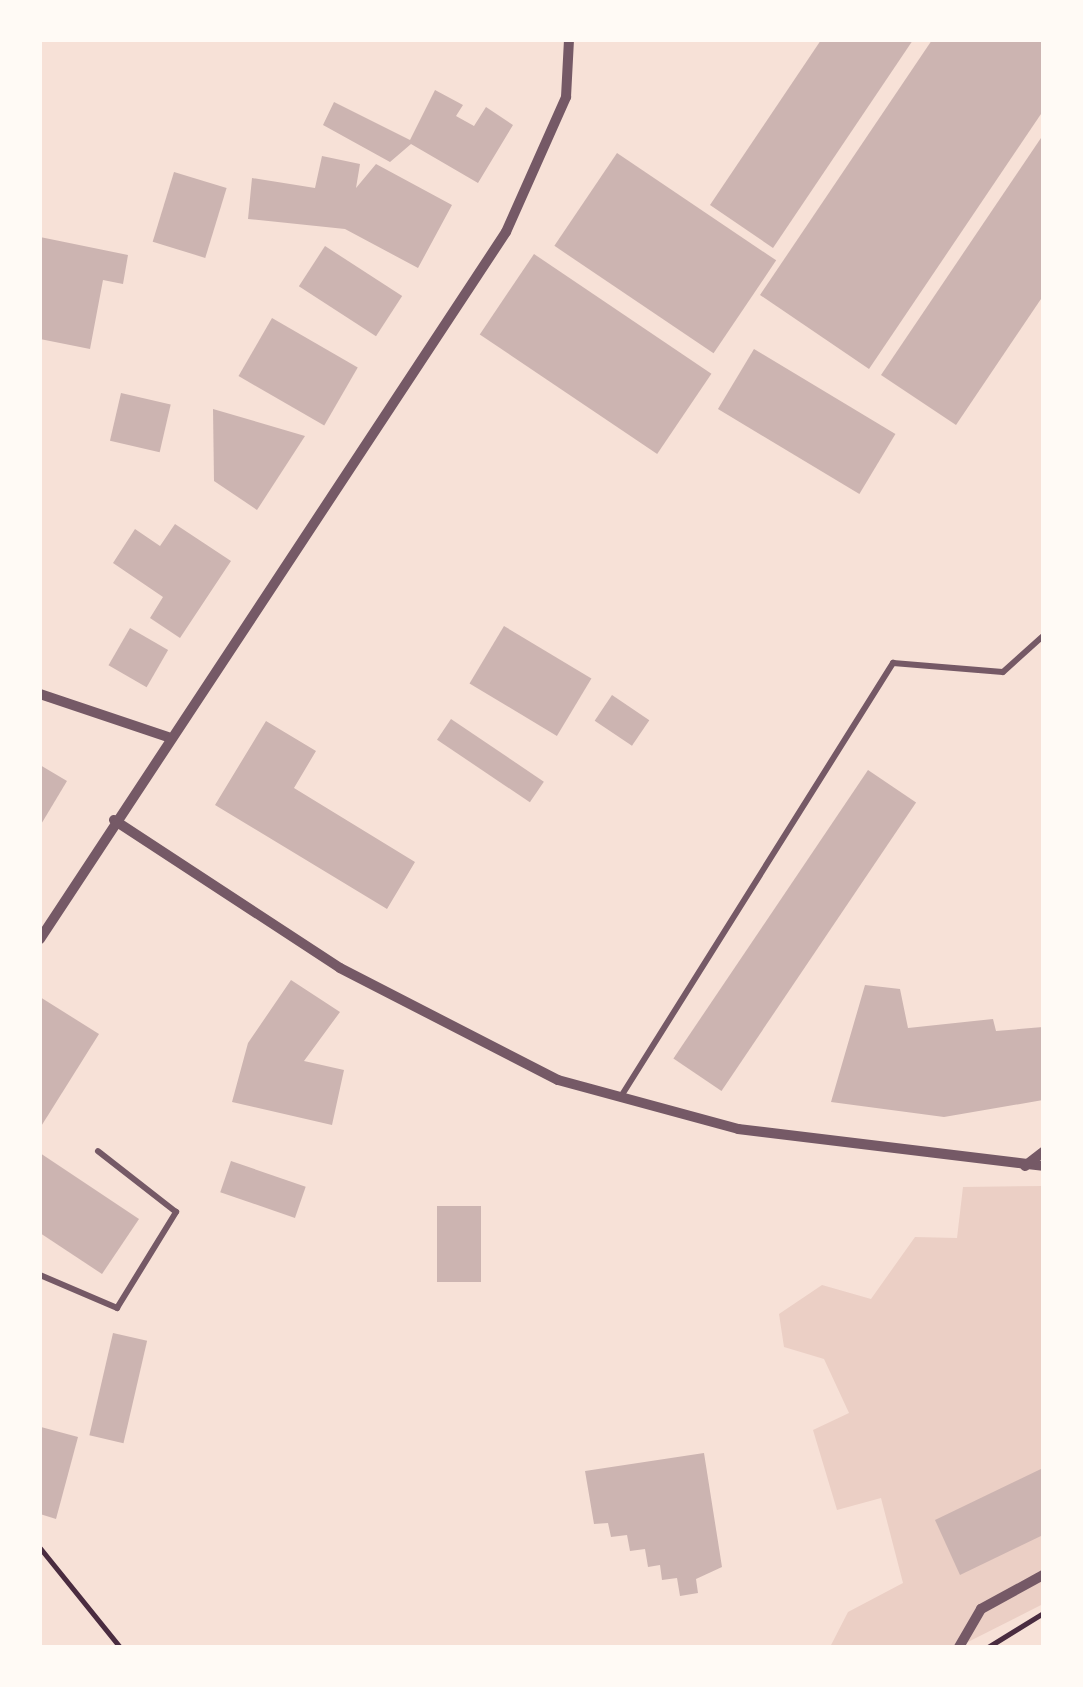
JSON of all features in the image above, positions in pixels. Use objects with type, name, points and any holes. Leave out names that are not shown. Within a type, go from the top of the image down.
[{"type":"street","points":[[40,938],[168,737],[506,232],[566,97],[569,40]]},
{"type":"street","points":[[40,694],[168,737]]},
{"type":"street","points":[[114,820],[340,968],[558,1080],[738,1129],[1043,1166]]},
{"type":"street","points":[[1024,1166],[1043,1152]]},
{"type":"street","points":[[959,1647],[980,1609],[1043,1574]]},
{"type":"lane","points":[[620,1099],[893,663],[1002,672],[1043,636]]},
{"type":"lane","points":[[40,1275],[117,1308],[176,1212],[98,1151]]},
{"type":"path","points":[[40,1548],[120,1647]]},
{"type":"path","points":[[988,1647],[1043,1613]]},
{"type":"shaded area","points":[[1043,1186],[1043,1604],[958,1647],[830,1647],[848,1612],[903,1583],[881,1498],[837,1510],[813,1430],[849,1413],[824,1359],[784,1347],[779,1314],[822,1285],[871,1299],[915,1237],[957,1238],[963,1187]]},
{"type":"building","points":[[821,40],[913,40],[773,248],[710,205]]},
{"type":"building","points":[[932,40],[1043,40],[1043,111],[869,369],[760,295]]},
{"type":"building","points":[[435,90],[463,105],[456,116],[474,126],[486,107],[513,125],[478,183],[411,144],[390,162],[323,125],[334,102],[410,140]]},
{"type":"building","points":[[1043,135],[1043,296],[956,425],[881,375]]},
{"type":"building","points":[[617,153],[776,260],[714,353],[554,246]]},
{"type":"building","points":[[322,156],[360,164],[356,188],[376,164],[452,205],[418,268],[345,229],[248,219],[252,178],[315,188]]},
{"type":"building","points":[[174,172],[227,188],[205,258],[153,242]]},
{"type":"building","points":[[40,237],[128,255],[123,284],[103,280],[90,349],[40,339]]},
{"type":"building","points":[[325,246],[402,296],[376,336],[299,286]]},
{"type":"building","points":[[534,254],[711,374],[657,454],[480,334]]},
{"type":"building","points":[[272,318],[358,368],[324,426],[238,376]]},
{"type":"building","points":[[754,349],[895,434],[859,494],[718,409]]},
{"type":"building","points":[[121,393],[171,404],[160,452],[110,441]]},
{"type":"building","points":[[213,409],[305,436],[257,510],[214,481]]},
{"type":"building","points":[[175,524],[231,561],[180,638],[150,618],[163,597],[113,563],[135,529],[160,546]]},
{"type":"building","points":[[504,626],[591,679],[557,736],[469,683]]},
{"type":"building","points":[[130,628],[168,650],[147,687],[109,665]]},
{"type":"building","points":[[612,695],[649,720],[632,746],[595,721]]},
{"type":"building","points":[[451,719],[544,782],[530,802],[437,740]]},
{"type":"building","points":[[266,721],[316,751],[294,788],[415,862],[387,909],[215,805]]},
{"type":"building","points":[[40,765],[67,781],[40,826]]},
{"type":"building","points":[[868,770],[916,802],[721,1091],[673,1059]]},
{"type":"building","points":[[291,980],[340,1012],[304,1061],[344,1070],[332,1125],[232,1102],[248,1043]]},
{"type":"building","points":[[865,985],[900,989],[908,1028],[993,1019],[996,1031],[1043,1027],[1043,1100],[944,1117],[831,1102]]},
{"type":"building","points":[[40,997],[99,1034],[40,1128]]},
{"type":"building","points":[[40,1153],[139,1219],[102,1274],[40,1233]]},
{"type":"building","points":[[231,1161],[306,1187],[295,1218],[220,1192]]},
{"type":"building","points":[[437,1206],[481,1206],[481,1282],[437,1282]]},
{"type":"building","points":[[113,1333],[147,1341],[123,1443],[89,1435]]},
{"type":"building","points":[[41,1427],[78,1437],[56,1519],[40,1514]]},
{"type":"building","points":[[704,1453],[722,1567],[696,1579],[698,1593],[680,1596],[677,1578],[662,1580],[660,1565],[648,1567],[645,1549],[630,1551],[627,1535],[611,1537],[608,1523],[594,1524],[585,1471]]},
{"type":"building","points":[[1043,1468],[1043,1535],[960,1575],[935,1520]]}]
